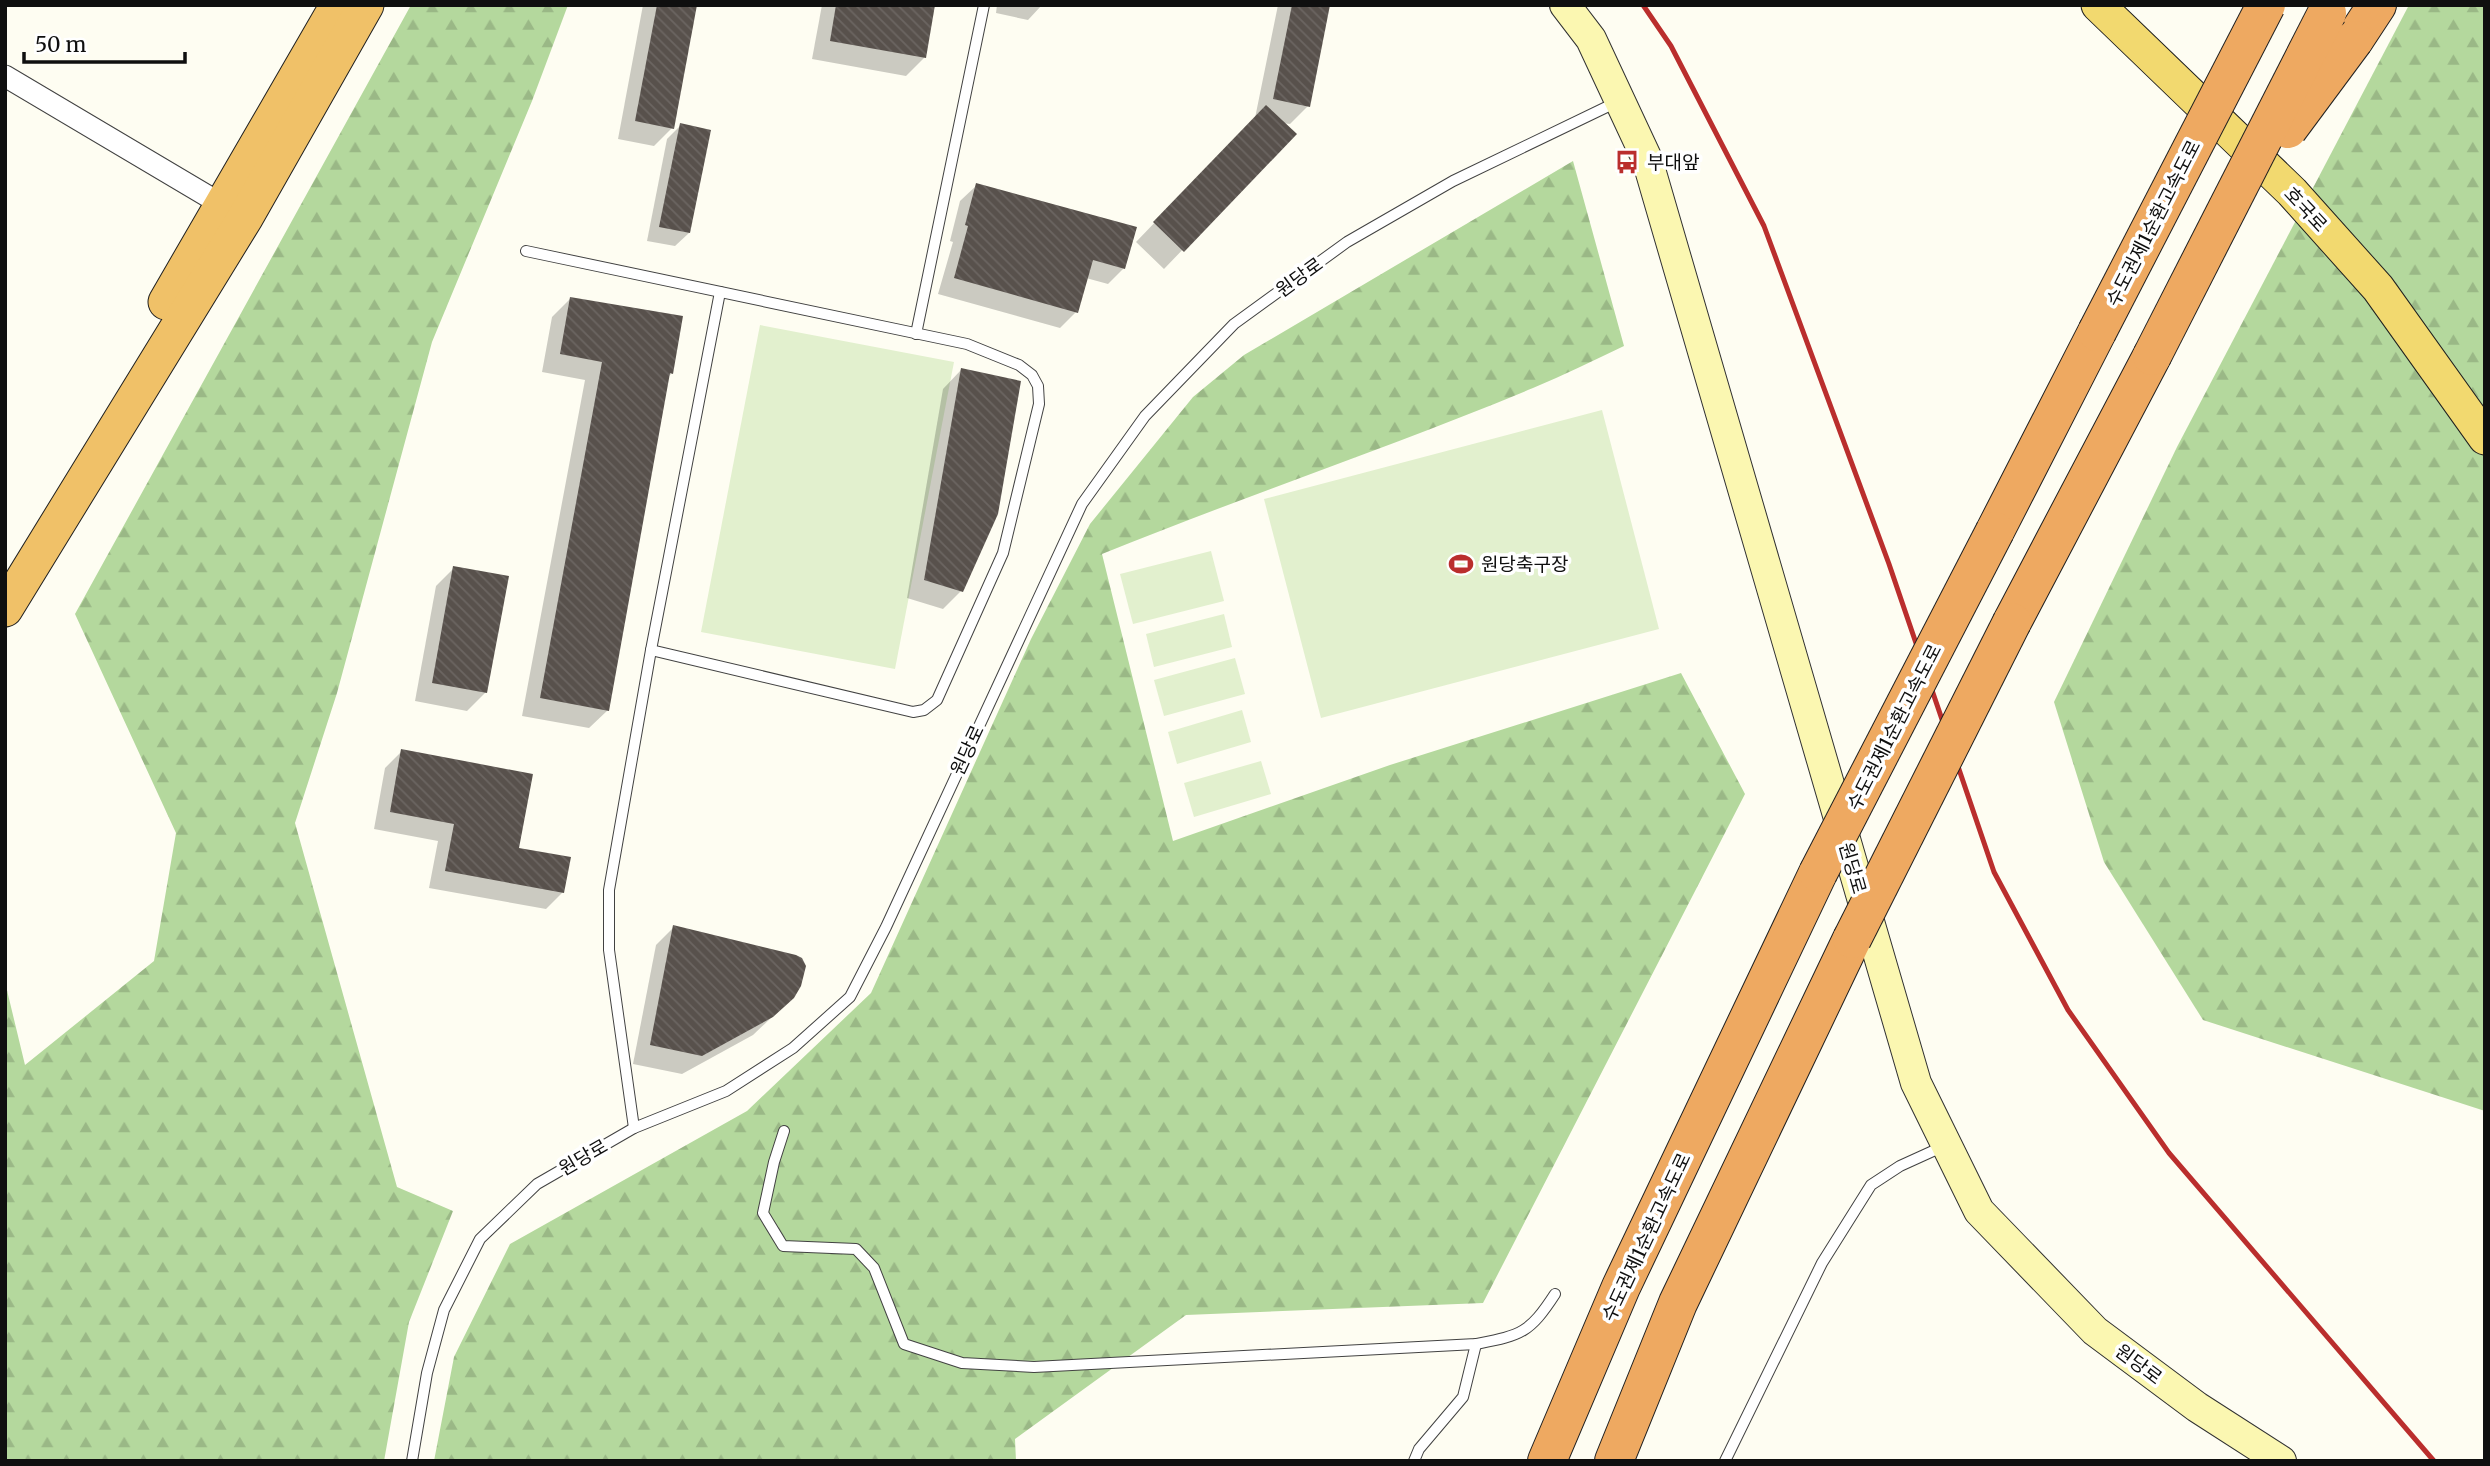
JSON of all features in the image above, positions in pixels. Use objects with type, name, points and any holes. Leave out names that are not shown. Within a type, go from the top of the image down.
[{"type":"highway","points":[[5,609],[234,212],[338,5]]},
{"type":"highway","points":[[5,576],[366,5]]},
{"type":"highway","points":[[2195,143],[2241,5]]},
{"type":"highway","name":"수도권제1순환고속도로","points":[[1547,1461],[1621,1287],[1818,873],[2266,5]]},
{"type":"highway","points":[[2221,221],[2377,5]]},
{"type":"highway","points":[[1614,1461],[1678,1303],[1852,939],[2012,621],[2152,356],[2329,9]]},
{"type":"main road","name":"원당로","points":[[1565,5],[1591,39],[1647,159],[1916,1083],[1979,1211],[2095,1331],[2197,1407],[2281,1461]]},
{"type":"main road","name":"호국로","points":[[2098,5],[2292,192],[2378,288],[2485,438]]},
{"type":"main road","name":"호국로","points":[[2123,5],[2397,277],[2485,401]]},
{"type":"street","points":[[5,76],[234,212]]},
{"type":"lane","points":[[916,334],[984,5]]},
{"type":"lane","name":"원당로","points":[[412,1461],[427,1373],[444,1310],[480,1239],[537,1184],[634,1128],[726,1091],[793,1048],[850,997],[886,927],[1082,505],[1145,416],[1234,324],[1347,242],[1453,181],[1620,101]]},
{"type":"lane","points":[[526,251],[967,344],[1019,365],[1032,375],[1038,386],[1039,404],[1003,553],[937,699],[924,710],[912,712],[650,650]]},
{"type":"lane","points":[[634,1128],[609,950],[609,890],[650,650],[720,292]]},
{"type":"lane","points":[[784,1131],[763,1213],[783,1246],[856,1249],[874,1268],[904,1344],[961,1363],[1034,1367],[1476,1344],[1524,1332],[1542,1314],[1555,1294]]},
{"type":"lane","points":[[1725,1461],[1822,1263],[1871,1185],[1900,1166],[1946,1144]]},
{"type":"lane","points":[[1415,1461],[1419,1449],[1463,1397],[1476,1344]]},
{"type":"green space","points":[[411,5],[568,5],[532,101],[432,342],[337,693],[295,823],[397,1187],[453,1211],[409,1322],[384,1461],[5,1461],[5,982],[25,1065],[154,961],[176,833],[75,614]]},
{"type":"green space","points":[[2409,5],[2485,5],[2485,1111],[2203,1020],[2104,862],[2054,702],[2177,447]]},
{"type":"green space","points":[[1573,161],[1624,346],[1480,410],[1102,554],[1173,841],[1390,765],[1681,673],[1745,794],[1483,1303],[1186,1315],[1015,1439],[1016,1461],[434,1461],[454,1357],[510,1244],[747,1111],[871,993],[1031,639],[1090,524],[1193,397],[1244,355]]},
{"type":"green space","points":[[760,325],[954,362],[895,669],[701,632]]},
{"type":"green space","name":"원당축구장","points":[[1602,410],[1659,629],[1321,718],[1264,499]]},
{"type":"green space","points":[[1211,551],[1224,601],[1133,624],[1120,574]]},
{"type":"green space","points":[[1224,614],[1232,647],[1154,667],[1146,634]]},
{"type":"green space","points":[[1235,658],[1245,694],[1164,716],[1154,680]]},
{"type":"green space","points":[[1242,710],[1251,742],[1177,764],[1168,732]]},
{"type":"green space","points":[[1261,761],[1271,794],[1194,817],[1184,783]]},
{"type":"building","points":[[657,5],[697,5],[674,129],[635,121]]},
{"type":"building","points":[[836,5],[935,5],[926,58],[830,41]]},
{"type":"building","points":[[1292,5],[1330,5],[1310,107],[1273,99]]},
{"type":"building","points":[[1266,105],[1297,134],[1184,252],[1153,222]]},
{"type":"building","points":[[680,123],[711,130],[690,233],[659,227]]},
{"type":"building","points":[[976,183],[1137,227],[1125,269],[1093,260],[1078,313],[954,278]]},
{"type":"building","points":[[570,297],[683,316],[673,374],[670,373],[609,711],[540,698],[602,362],[560,354]]},
{"type":"building","points":[[961,368],[1021,381],[998,514],[963,592],[924,580]]},
{"type":"building","points":[[453,566],[509,576],[487,693],[432,683]]},
{"type":"building","points":[[401,749],[533,774],[519,848],[571,857],[564,893],[445,871],[454,824],[390,812]]},
{"type":"building","points":[[673,925],[796,955],[802,958],[806,966],[801,986],[794,998],[773,1017],[702,1056],[650,1045]]},
{"type":"railway","points":[[1643,5],[1671,46],[1764,226],[1889,564],[1994,872],[2068,1010],[2169,1153],[2434,1461]]},
{"type":"place","name":"부대앞","points":[[1627,162]]},
{"type":"place","name":"원당축구장","points":[[1461,564]]}]
